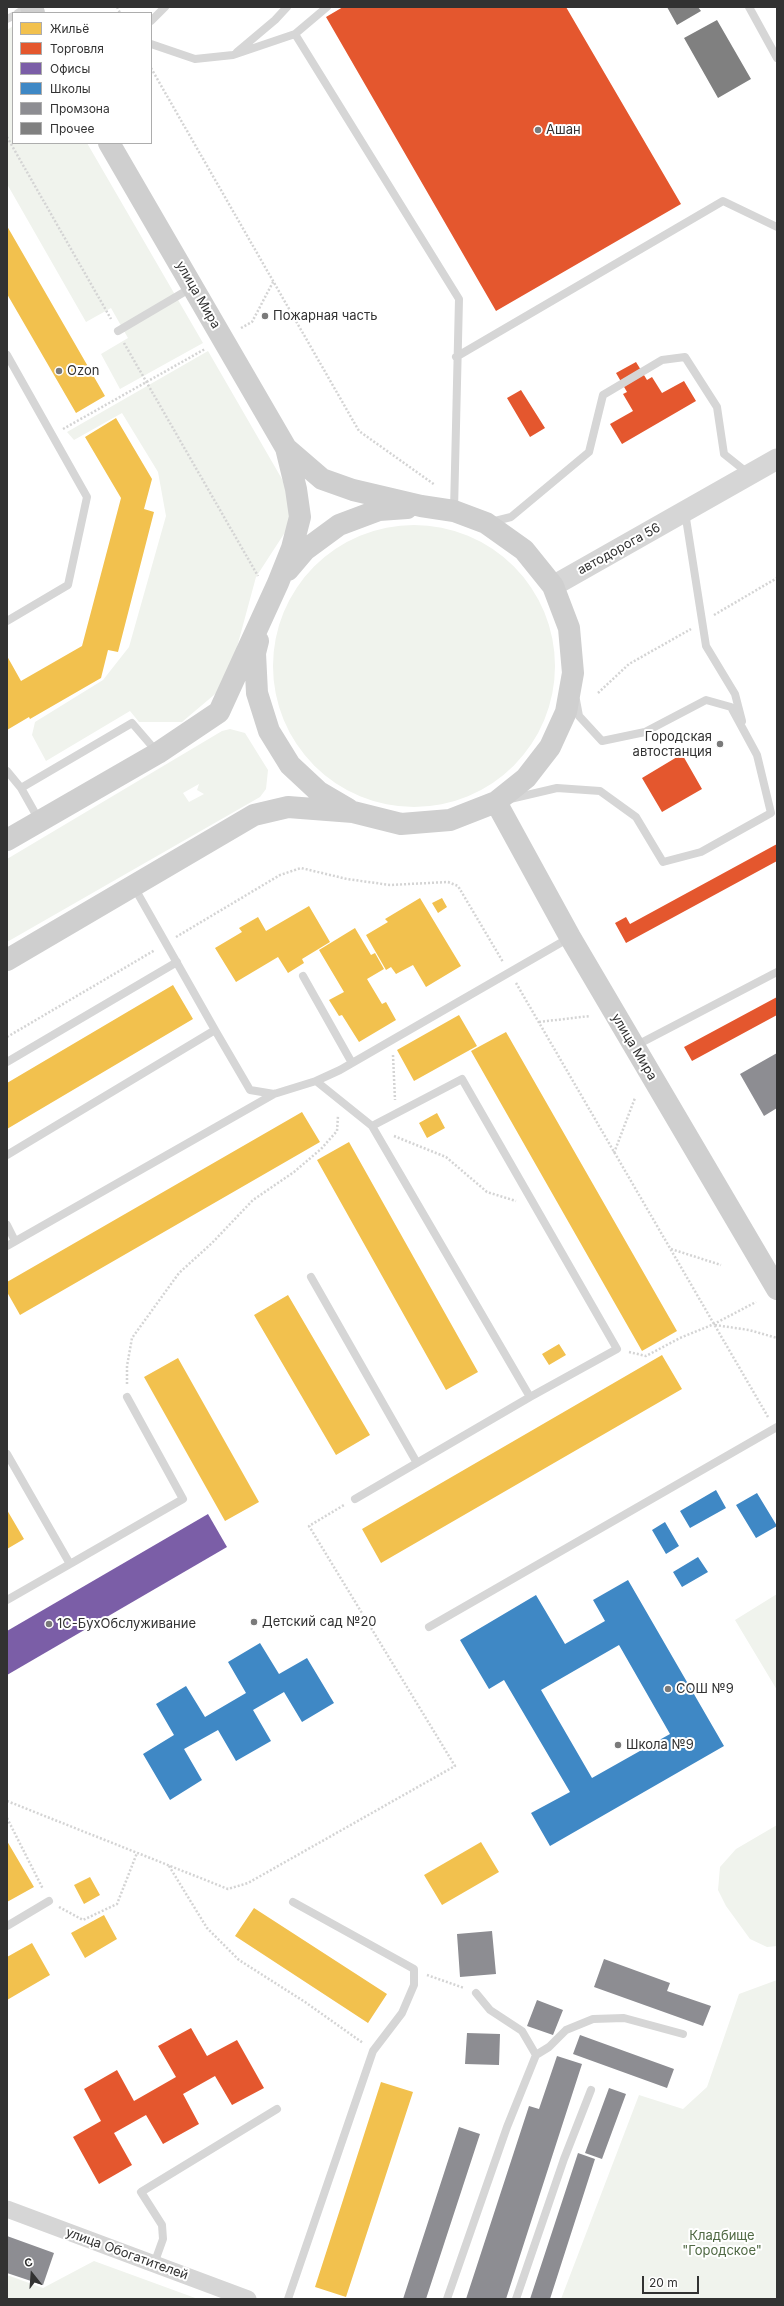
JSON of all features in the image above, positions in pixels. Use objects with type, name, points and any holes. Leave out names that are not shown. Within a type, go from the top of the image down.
[{"type":"main road","name":"улица Мира","points":[[110,144],[286,448]]},
{"type":"main road","points":[[7,960],[134,887],[254,815],[288,806],[353,812],[401,824],[450,820],[496,802],[526,778],[550,747],[566,712],[573,674],[569,628],[553,586],[524,550],[486,523],[454,511],[421,506],[353,490],[322,479],[286,448]]},
{"type":"main road","points":[[7,840],[158,753],[219,712],[292,548],[300,517],[296,489],[286,448]]},
{"type":"main road","points":[[353,812],[318,792],[290,765],[269,731],[257,693],[255,653],[271,598],[305,550],[339,525],[378,510],[421,506]]},
{"type":"main road","name":"улица Мира","points":[[496,802],[570,937],[777,1287]]},
{"type":"street","points":[[685,512],[777,459]]},
{"type":"street","name":"автодорога 56","points":[[553,586],[685,512]]},
{"type":"street","name":"улица Обогатителей","points":[[7,2209],[248,2299]]},
{"type":"lane","points":[[20,12],[30,7]]},
{"type":"lane","points":[[152,20],[165,7]]},
{"type":"lane","points":[[233,55],[275,20],[287,7]]},
{"type":"lane","points":[[152,44],[195,60],[233,55],[295,34],[327,7]]},
{"type":"lane","points":[[749,7],[777,58]]},
{"type":"lane","points":[[295,34],[459,299],[456,357],[454,511]]},
{"type":"lane","points":[[456,357],[723,201],[777,226]]},
{"type":"lane","points":[[118,332],[193,287]]},
{"type":"lane","points":[[7,355],[87,497],[68,585],[7,621]]},
{"type":"lane","points":[[486,523],[511,517],[589,452],[603,395],[662,360],[685,357],[717,407],[724,454],[750,475]]},
{"type":"lane","points":[[685,512],[706,646],[735,694],[744,730]]},
{"type":"lane","points":[[496,802],[557,788],[600,791],[636,817],[663,862],[701,852],[771,813],[757,755],[731,707],[706,700],[645,732],[602,740],[578,716],[573,674]]},
{"type":"lane","points":[[21,788],[132,723],[158,753]]},
{"type":"lane","points":[[7,771],[21,788],[40,821]]},
{"type":"lane","points":[[134,887],[250,1090],[274,1094]]},
{"type":"lane","points":[[7,1246],[274,1094],[316,1081],[352,1063],[570,937]]},
{"type":"lane","points":[[7,1062],[177,962]]},
{"type":"lane","points":[[634,1046],[777,972]]},
{"type":"lane","points":[[303,976],[352,1063]]},
{"type":"lane","points":[[7,1155],[215,1030]]},
{"type":"lane","points":[[355,1499],[617,1349],[462,1079],[372,1126]]},
{"type":"lane","points":[[316,1081],[372,1126],[530,1398]]},
{"type":"lane","points":[[7,1225],[15,1241]]},
{"type":"lane","points":[[311,1277],[417,1463]]},
{"type":"lane","points":[[7,1600],[183,1499],[127,1397]]},
{"type":"lane","points":[[429,1627],[776,1428]]},
{"type":"lane","points":[[7,1454],[70,1564]]},
{"type":"lane","points":[[7,1926],[49,1901]]},
{"type":"lane","points":[[288,2299],[373,2050],[402,2012],[414,1985],[414,1969],[293,1902]]},
{"type":"lane","points":[[476,1993],[490,2010],[522,2031],[536,2054]]},
{"type":"lane","points":[[447,2299],[507,2127],[536,2054],[549,2047],[566,2030],[593,2019],[624,2018],[683,2034]]},
{"type":"lane","points":[[516,2299],[564,2159],[591,2090]]},
{"type":"lane","points":[[154,2264],[163,2239],[162,2225],[141,2192],[277,2108]]},
{"type":"path","points":[[152,70],[359,431],[435,484]]},
{"type":"path","points":[[7,137],[271,598]]},
{"type":"path","points":[[52,435],[146,382]]},
{"type":"path","points":[[598,693],[629,664],[777,578]]},
{"type":"path","points":[[7,1037],[280,875],[301,868],[347,879],[390,885],[448,882],[458,886],[510,972],[670,1249],[776,1428]]},
{"type":"path","points":[[539,1022],[590,1016]]},
{"type":"path","points":[[391,1040],[396,1114]]},
{"type":"path","points":[[614,1152],[635,1098]]},
{"type":"path","points":[[127,1397],[127,1366],[132,1338],[179,1272],[212,1243],[253,1200],[294,1172],[321,1149],[337,1131],[340,1100]]},
{"type":"path","points":[[372,1126],[446,1157],[487,1192],[534,1206]]},
{"type":"path","points":[[670,1249],[721,1265]]},
{"type":"path","points":[[617,1349],[646,1356],[680,1338],[714,1324],[756,1302]]},
{"type":"path","points":[[714,1324],[749,1330],[777,1338]]},
{"type":"path","points":[[7,1801],[228,1889],[248,1883],[455,1766],[309,1526],[355,1499]]},
{"type":"path","points":[[7,1818],[49,1901],[83,1920],[117,1904],[137,1853]]},
{"type":"path","points":[[169,1866],[207,1928],[239,1960],[305,2002],[373,2050]]},
{"type":"path","points":[[414,1972],[438,1978],[476,1993]]},
{"type":"green space","points":[[12,27],[12,144],[88,144],[203,343],[120,389],[101,354],[128,338],[111,308],[86,322],[7,184],[7,30]]},
{"type":"green space","points":[[208,351],[286,486],[293,520],[256,577],[227,684],[182,722],[139,722],[130,711],[46,761],[32,735],[35,722],[103,680],[129,647],[166,516],[158,472],[122,413],[74,440],[67,432]]},
{"type":"green space","points":[[414,525],[442,528],[468,536],[492,549],[514,566],[531,588],[544,612],[552,638],[555,666],[552,694],[544,720],[531,744],[514,766],[492,783],[468,796],[442,804],[414,807],[386,804],[360,796],[336,783],[314,766],[297,744],[284,720],[276,694],[273,666],[276,638],[284,612],[297,588],[314,566],[336,549],[360,536],[386,528]]},
{"type":"green space","points":[[230,729],[245,733],[268,770],[266,789],[260,797],[7,942],[7,859],[222,731]],"holes":[[[199,784],[197,790],[204,794],[189,802],[183,793]]]},
{"type":"green space","points":[[777,1594],[777,1690],[735,1620]]},
{"type":"green space","points":[[777,1825],[777,1946],[767,1947],[750,1939],[726,1906],[718,1890],[720,1867],[736,1849]]},
{"type":"green space","name":"Кладбище \"Городское\"","points":[[777,1980],[777,2299],[561,2299],[639,2095],[683,2109],[707,2087],[739,1994]]},
{"type":"green space","points":[[94,2261],[198,2299],[7,2299],[7,2275],[43,2288]]},
{"type":"building: Жильё","points":[[7,226],[105,396],[76,413],[7,294]]},
{"type":"building: Жильё","points":[[116,418],[152,479],[144,509],[154,512],[118,652],[108,650],[101,678],[30,719],[29,717],[7,730],[7,656],[21,681],[82,646],[121,498],[85,437]]},
{"type":"building: Жильё","points":[[420,898],[461,966],[426,987],[413,965],[396,974],[391,967],[386,970],[366,935],[388,922],[385,919]]},
{"type":"building: Жильё","points":[[442,898],[447,907],[438,913],[432,903]]},
{"type":"building: Жильё","points":[[309,906],[330,942],[302,959],[304,963],[288,973],[278,957],[236,982],[215,948],[242,932],[239,928],[258,917],[266,931]]},
{"type":"building: Жильё","points":[[355,928],[371,955],[375,953],[384,969],[367,979],[382,1004],[386,1002],[396,1020],[359,1042],[342,1015],[339,1016],[329,1000],[344,992],[319,950]]},
{"type":"building: Жильё","points":[[173,985],[193,1019],[7,1129],[7,1083]]},
{"type":"building: Жильё","points":[[459,1015],[477,1046],[414,1081],[397,1050]]},
{"type":"building: Жильё","points":[[506,1032],[677,1331],[642,1351],[471,1051]]},
{"type":"building: Жильё","points":[[302,1112],[320,1142],[20,1315],[7,1292],[7,1282]]},
{"type":"building: Жильё","points":[[437,1113],[445,1128],[427,1138],[419,1123]]},
{"type":"building: Жильё","points":[[349,1142],[478,1372],[446,1390],[317,1160]]},
{"type":"building: Жильё","points":[[288,1295],[370,1435],[336,1455],[254,1315]]},
{"type":"building: Жильё","points":[[559,1344],[566,1355],[549,1365],[542,1354]]},
{"type":"building: Жильё","points":[[662,1355],[682,1389],[381,1563],[362,1529]]},
{"type":"building: Жильё","points":[[178,1358],[259,1502],[225,1521],[144,1377]]},
{"type":"building: Жильё","points":[[7,1510],[24,1539],[7,1549]]},
{"type":"building: Жильё","points":[[7,1841],[34,1887],[7,1902]]},
{"type":"building: Жильё","points":[[481,1842],[499,1872],[442,1905],[424,1875]]},
{"type":"building: Жильё","points":[[90,1877],[100,1895],[84,1904],[74,1885]]},
{"type":"building: Жильё","points":[[254,1908],[387,1994],[368,2023],[235,1936]]},
{"type":"building: Жильё","points":[[104,1915],[117,1939],[85,1958],[71,1933]]},
{"type":"building: Жильё","points":[[32,1943],[50,1975],[7,2000],[7,1957]]},
{"type":"building: Жильё","points":[[381,2082],[413,2092],[346,2297],[315,2287]]},
{"type":"building: Торговля","points":[[343,7],[566,7],[681,204],[496,311],[326,17]]},
{"type":"building: Торговля","points":[[636,362],[647,380],[652,377],[662,393],[684,381],[696,401],[622,444],[610,424],[633,411],[623,394],[627,392],[616,373]]},
{"type":"building: Торговля","points":[[521,390],[545,428],[530,437],[507,398]]},
{"type":"building: Торговля","points":[[682,754],[702,789],[662,812],[642,778]]},
{"type":"building: Торговля","points":[[777,844],[777,861],[626,943],[615,923],[626,917],[630,924]]},
{"type":"building: Торговля","points":[[777,997],[777,1015],[692,1061],[684,1047]]},
{"type":"building: Торговля","points":[[191,2028],[207,2056],[237,2040],[264,2088],[232,2105],[215,2076],[183,2094],[199,2124],[163,2144],[146,2115],[114,2133],[132,2165],[99,2184],[73,2137],[101,2121],[84,2089],[117,2070],[134,2101],[176,2077],[158,2046]]},
{"type":"building: Офисы","points":[[208,1514],[227,1547],[7,1675],[7,1631]]},
{"type":"building: Школы","points":[[716,1490],[726,1508],[690,1528],[680,1511]]},
{"type":"building: Школы","points":[[757,1493],[777,1526],[756,1538],[736,1505]]},
{"type":"building: Школы","points":[[665,1522],[679,1546],[666,1554],[652,1530]]},
{"type":"building: Школы","points":[[698,1557],[708,1572],[682,1587],[673,1572]]},
{"type":"building: Школы","points":[[628,1580],[724,1746],[550,1846],[531,1813],[570,1792],[504,1680],[489,1689],[460,1640],[536,1595],[565,1644],[605,1621],[593,1600]],"holes":[[[619,1645],[670,1734],[592,1778],[541,1690]]]},
{"type":"building: Школы","points":[[260,1643],[279,1674],[307,1658],[334,1703],[302,1722],[284,1692],[253,1710],[271,1741],[236,1761],[218,1730],[184,1749],[202,1780],[170,1800],[143,1754],[174,1735],[156,1704],[186,1686],[205,1717],[246,1693],[228,1662]]},
{"type":"building: Промзона","points":[[777,1053],[777,1108],[764,1116],[740,1074]]},
{"type":"building: Промзона","points":[[492,1931],[496,1974],[460,1977],[457,1934]]},
{"type":"building: Промзона","points":[[604,1959],[670,1983],[667,1991],[711,2006],[703,2026],[594,1987]]},
{"type":"building: Промзона","points":[[537,2000],[563,2010],[553,2035],[527,2026]]},
{"type":"building: Промзона","points":[[467,2033],[500,2034],[499,2065],[465,2064]]},
{"type":"building: Промзона","points":[[580,2035],[674,2069],[667,2088],[573,2054]]},
{"type":"building: Промзона","points":[[557,2056],[582,2064],[506,2299],[466,2299],[529,2106],[539,2109]]},
{"type":"building: Промзона","points":[[609,2088],[626,2094],[602,2159],[585,2153]]},
{"type":"building: Промзона","points":[[459,2127],[480,2134],[426,2299],[403,2299]]},
{"type":"building: Промзона","points":[[578,2153],[595,2159],[550,2299],[530,2299]]},
{"type":"building: Промзона","points":[[7,2236],[54,2253],[43,2285],[7,2273]]},
{"type":"building: Прочее","points":[[667,7],[698,7],[701,11],[677,25]]},
{"type":"building: Прочее","points":[[717,20],[751,79],[718,98],[684,38]]},
{"type":"place","name":"Ашан","points":[[538,130]]},
{"type":"place","name":"Пожарная часть","points":[[265,316]]},
{"type":"place","name":"Ozon","points":[[59,371]]},
{"type":"place","name":"Городская автостанция","points":[[720,744]]},
{"type":"place","name":"Детский сад №20","points":[[254,1622]]},
{"type":"place","name":"1С-БухОбслуживание","points":[[49,1624]]},
{"type":"place","name":"СОШ №9","points":[[668,1689]]},
{"type":"place","name":"Школа №9","points":[[618,1745]]}]
